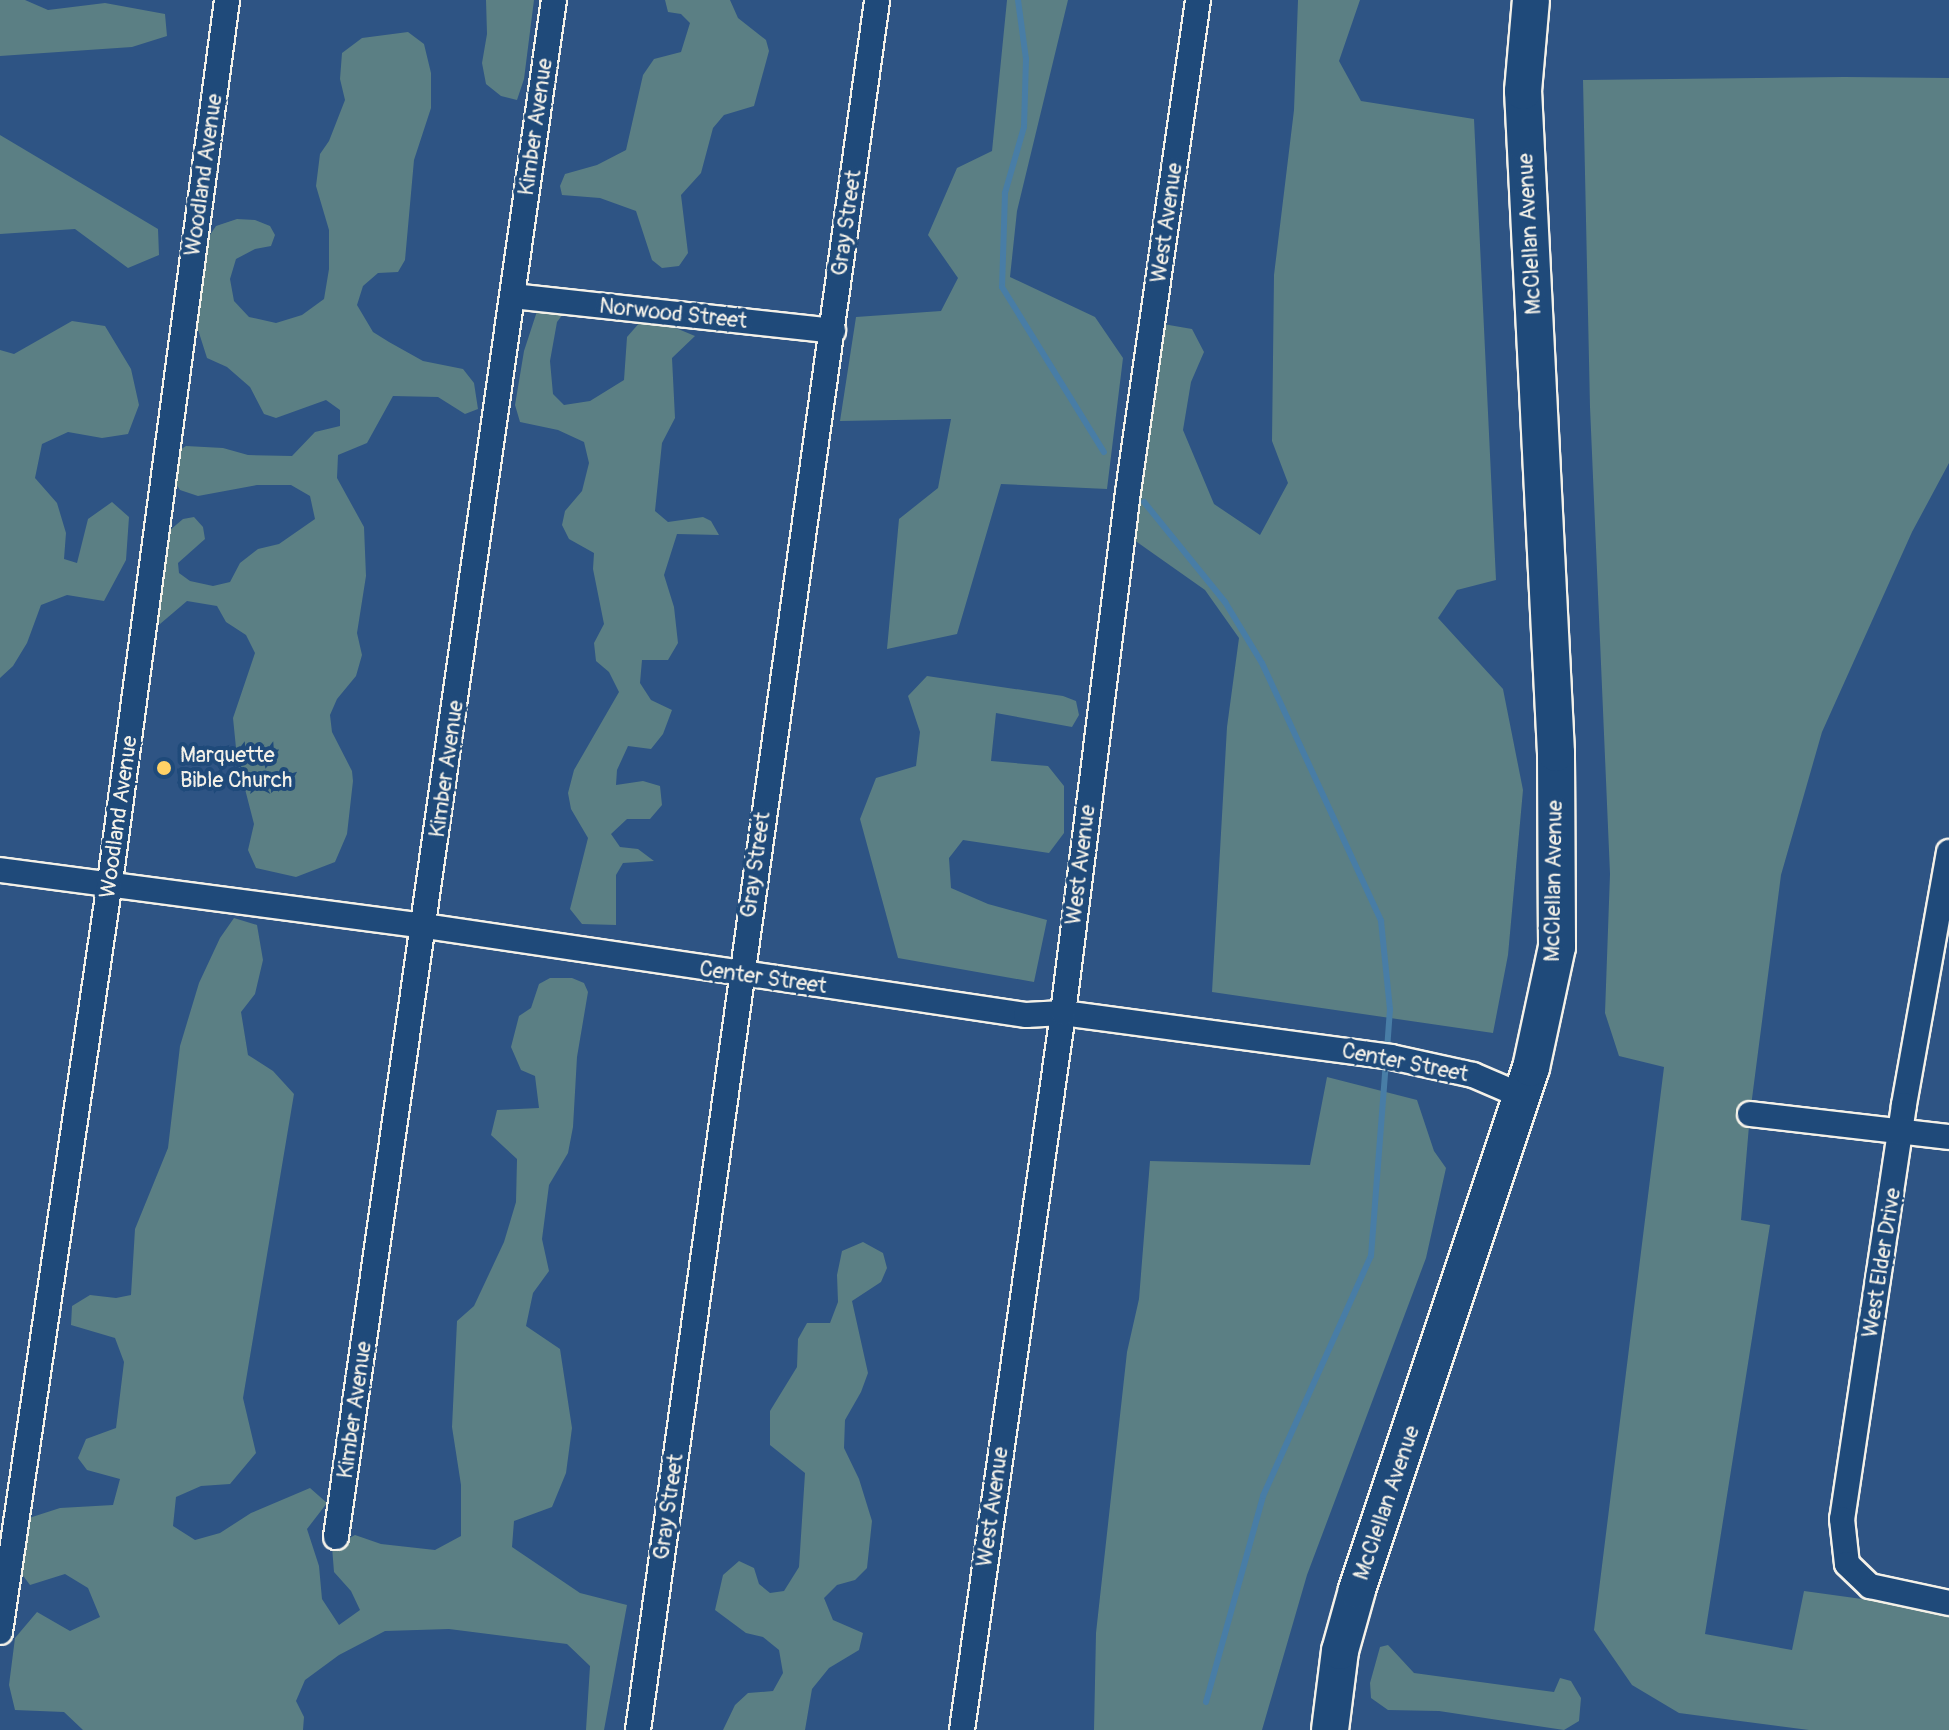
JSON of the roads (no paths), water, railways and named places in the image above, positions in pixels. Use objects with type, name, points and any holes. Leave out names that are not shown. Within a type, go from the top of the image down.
[{"type":"main road","name":"McClellan Avenue","points":[[1330,1730],[1340,1651],[1357,1590],[1539,1042],[1557,947],[1556,753],[1523,91],[1531,0]]},
{"type":"street","name":"Woodland Avenue","points":[[0,1632],[110,882],[227,0]]},
{"type":"street","name":"Kimber Avenue","points":[[336,1537],[554,0]]},
{"type":"street","name":"Gray Street","points":[[638,1730],[877,0]]},
{"type":"street","name":"West Avenue","points":[[962,1730],[1063,1013],[1128,492],[1198,0]]},
{"type":"street","name":"Norwood Street","points":[[513,296],[833,331]]},
{"type":"street","name":"West Elder Drive","points":[[1949,852],[1842,1519],[1847,1564],[1870,1586],[1949,1603]]},
{"type":"street","name":"Center Street","points":[[0,870],[110,882],[425,926],[1026,1015],[1063,1013],[1391,1057],[1473,1075],[1522,1096]]},
{"type":"street","points":[[1750,1114],[1949,1137]]},
{"type":"waterway","points":[[1018,0],[1026,59],[1024,127],[1005,193],[1002,287],[1104,452]]},
{"type":"waterway","points":[[1144,502],[1225,602],[1262,663],[1381,921],[1390,1009],[1387,1050]]},
{"type":"waterway","points":[[1206,1702],[1263,1496],[1371,1256],[1386,1061]]},
{"type":"place","name":"Marquette Bible Church","points":[[164,768]]}]
